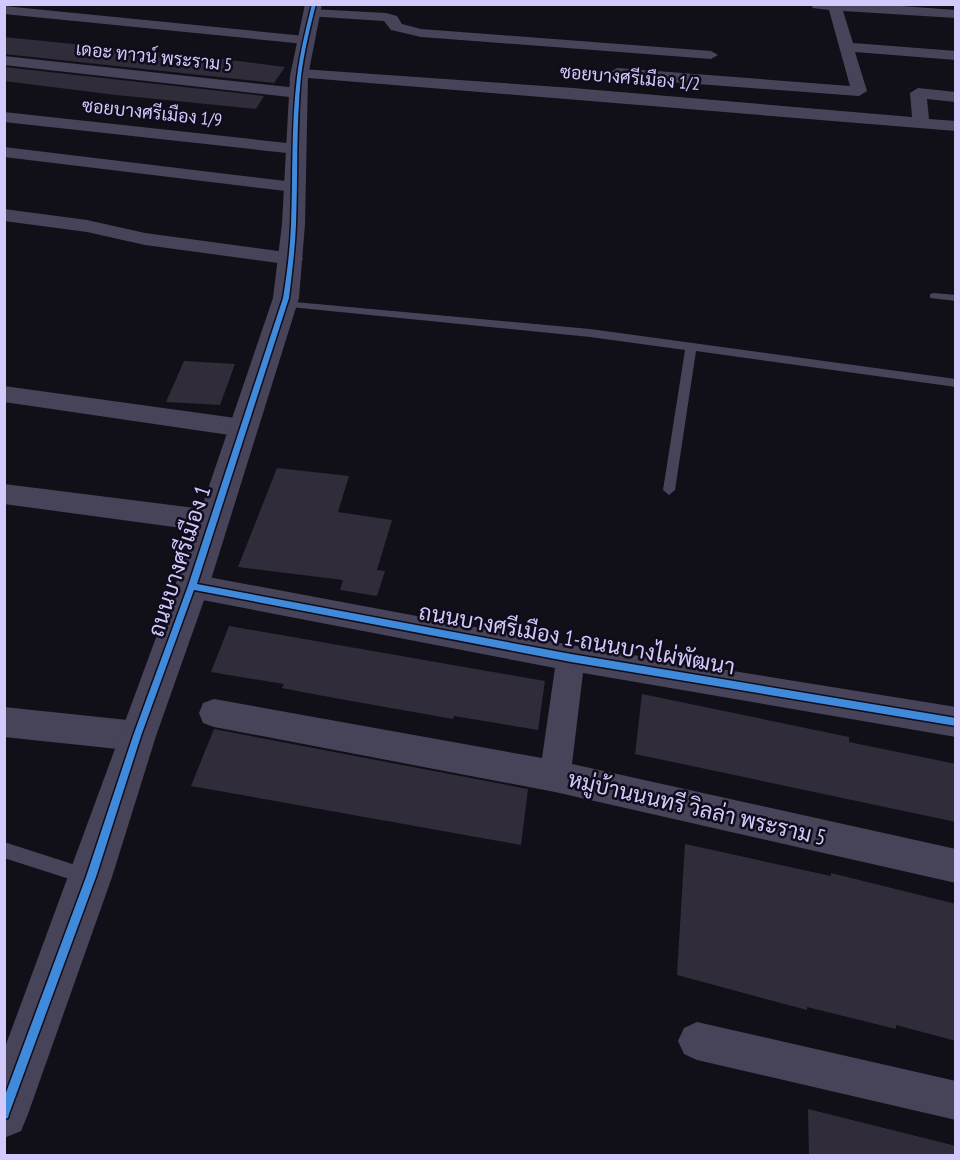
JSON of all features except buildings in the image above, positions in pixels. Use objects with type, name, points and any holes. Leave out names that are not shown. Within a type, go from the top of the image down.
[{"type":"street","points":[[817,4],[946,11]]},
{"type":"street","points":[[617,73],[858,91],[834,5]]},
{"type":"street","points":[[4,10],[310,19],[386,17],[393,19],[396,27],[420,33],[711,55]]},
{"type":"street","name":"ถนนบางศรีเมือง 1","points":[[4,1114],[91,877],[137,736],[192,586],[284,304],[293,259],[294,187],[300,84],[310,19]]},
{"type":"street","points":[[846,47],[956,56]]},
{"type":"street","name":"เดอะ ทาวน์ พระราม 5","points":[[4,60],[300,84]]},
{"type":"street","name":"ซอยบางศรีเมือง 1/2","points":[[300,84],[584,93],[956,126]]},
{"type":"street","points":[[921,123],[918,93],[956,97]]},
{"type":"street","name":"ซอยบางศรีเมือง 1/9","points":[[4,117],[296,149]]},
{"type":"street","points":[[4,152],[294,187]]},
{"type":"street","points":[[4,215],[87,226],[145,239],[293,259]]},
{"type":"street","points":[[4,394],[243,428]]},
{"type":"street","points":[[4,494],[212,521]]},
{"type":"street","name":"ถนนบางศรีเมือง 1-ถนนบางไผ่พัฒนา","points":[[192,586],[571,658],[956,722]]},
{"type":"street","name":"หมู่บ้านนนทรี วิลล่า พระราม 5","points":[[571,658],[555,776],[956,866]]},
{"type":"street","points":[[214,713],[555,776]]},
{"type":"street","points":[[4,722],[137,736]]},
{"type":"street","points":[[697,1041],[956,1101]]},
{"type":"lane","points":[[934,296],[956,298]]},
{"type":"lane","points":[[284,304],[590,333],[956,383]]},
{"type":"lane","points":[[669,490],[691,347]]},
{"type":"lane","points":[[4,850],[91,877]]},
{"type":"cycle path","points":[[4,1114],[91,877],[137,736],[192,586],[286,298],[294,224],[299,76],[314,4]]},
{"type":"cycle path","points":[[192,586],[571,658],[956,722]]}]
